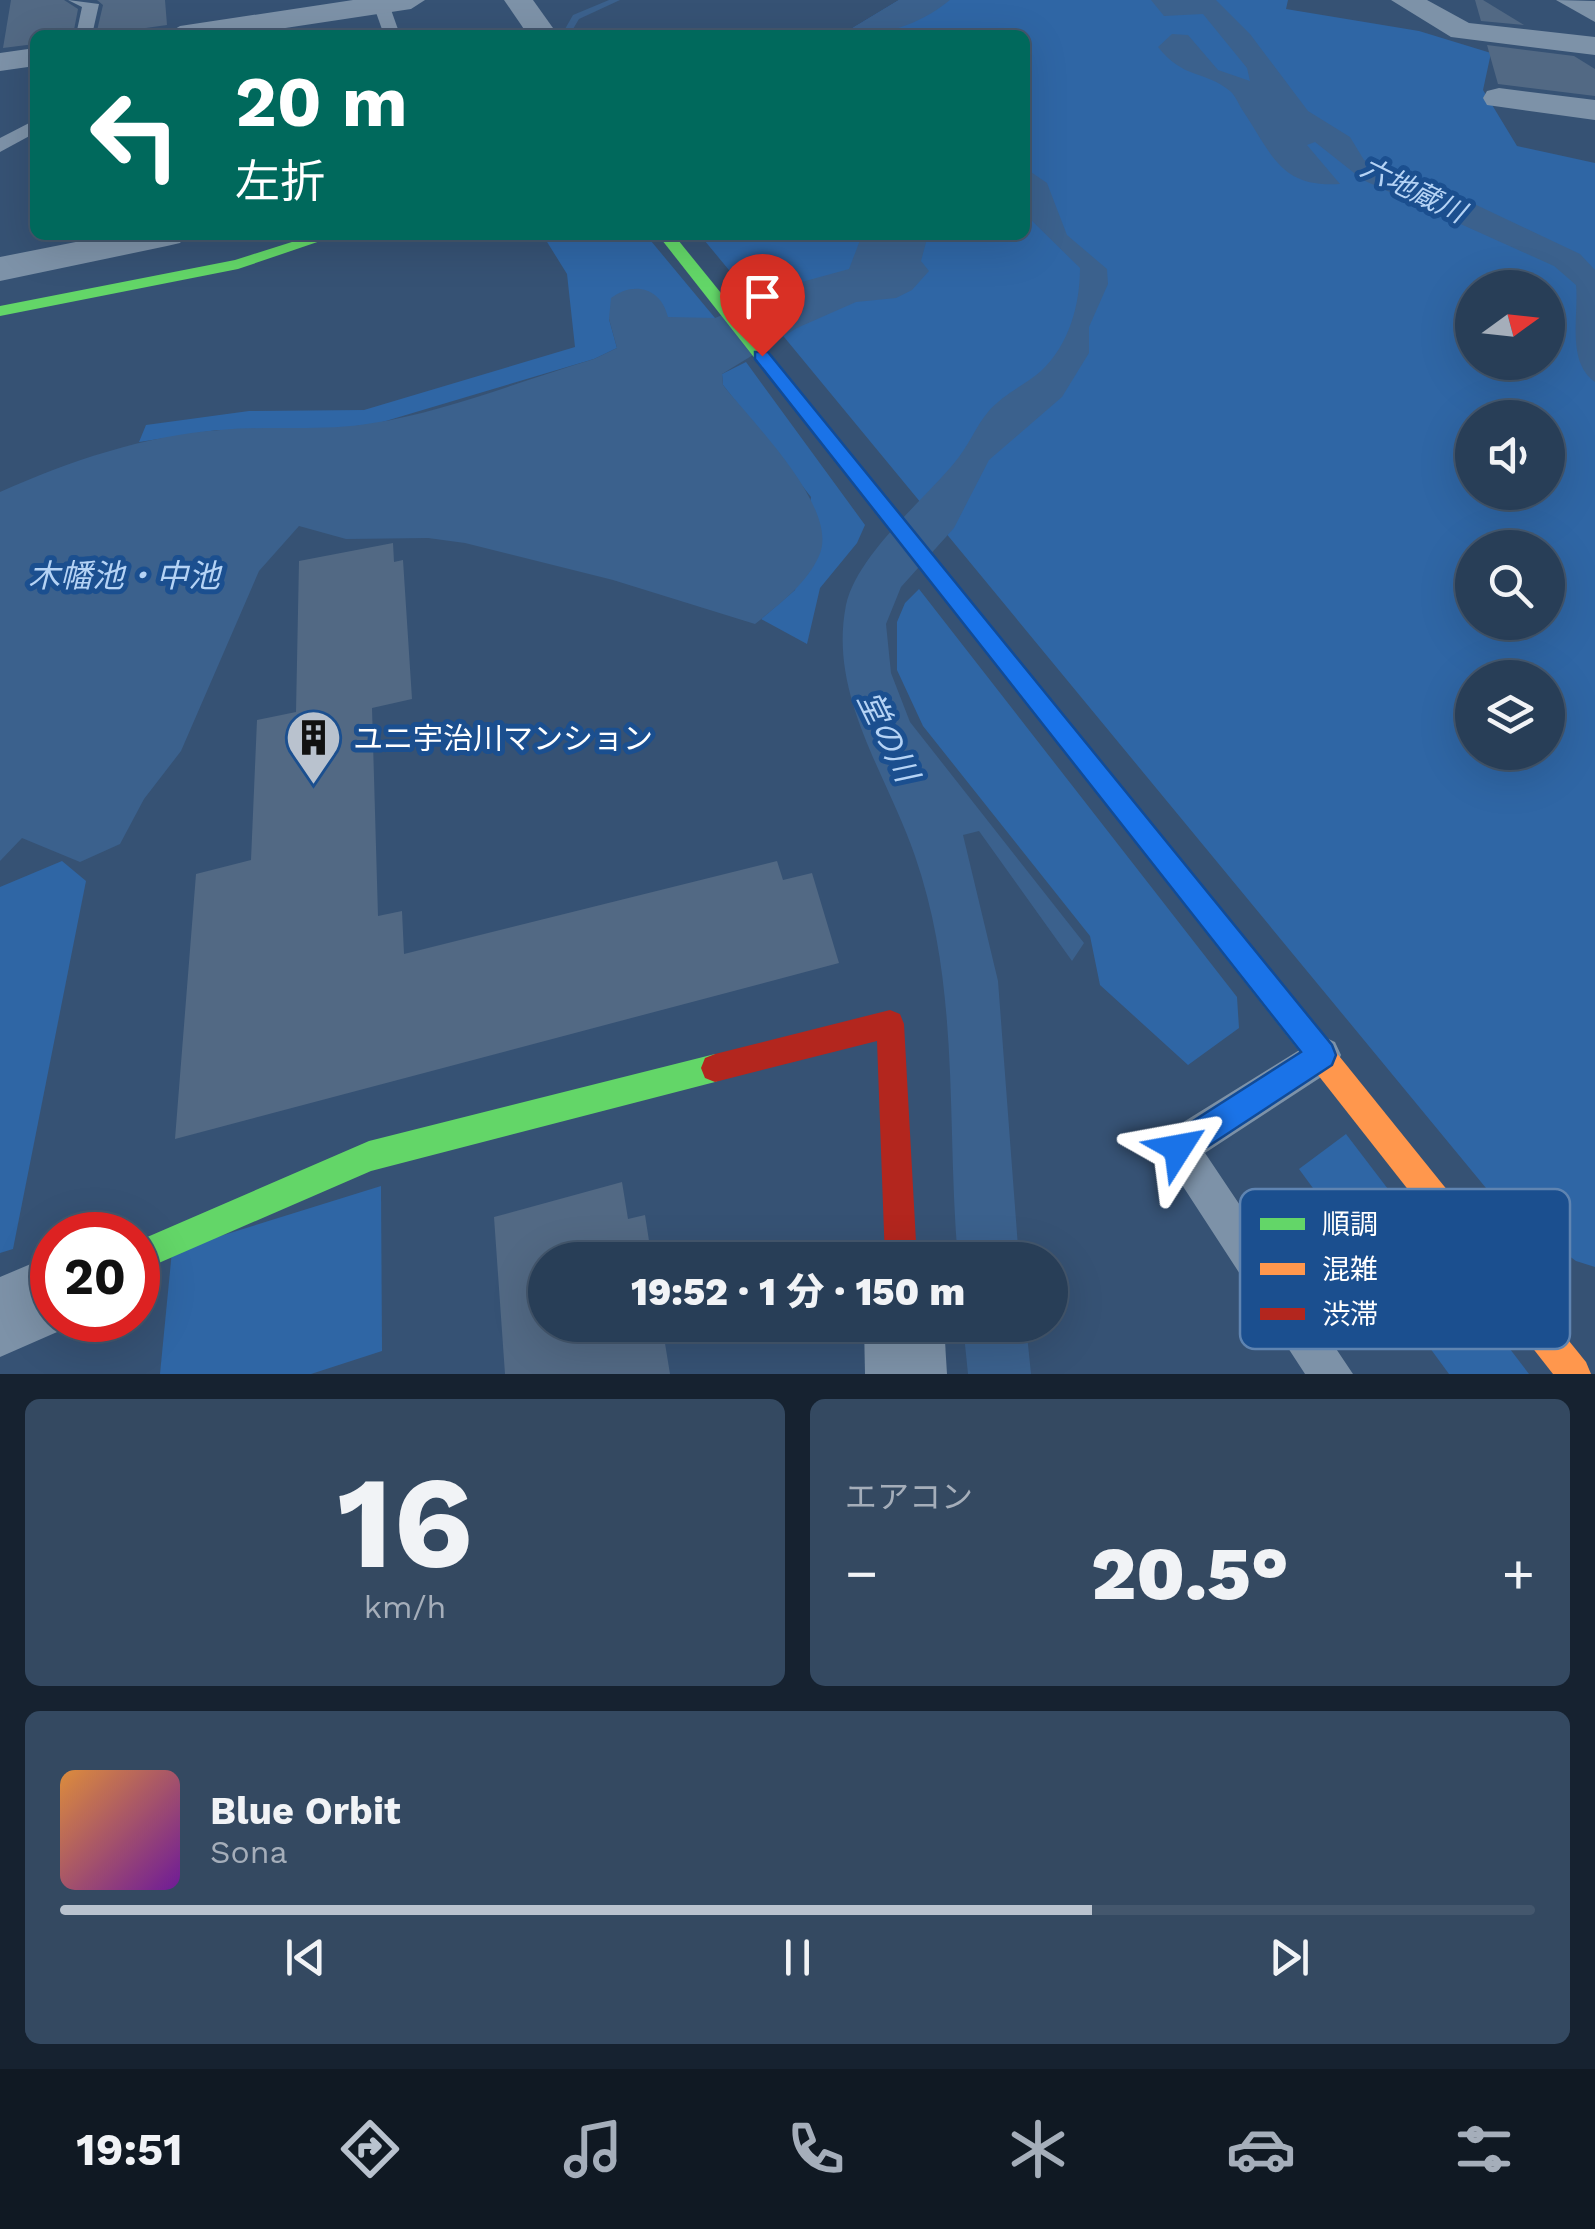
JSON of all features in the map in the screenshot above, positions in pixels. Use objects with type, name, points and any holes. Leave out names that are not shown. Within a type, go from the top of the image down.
[{"type":"street","points":[[518,0],[539,30]]},
{"type":"street","points":[[1405,0],[1462,32],[1595,46]]},
{"type":"street","points":[[1570,0],[1595,13]]},
{"type":"street","points":[[205,30],[307,8],[396,2]]},
{"type":"street","points":[[0,62],[30,58]]},
{"type":"street","points":[[1499,98],[1595,110]]},
{"type":"street","points":[[0,269],[117,240]]},
{"type":"street","points":[[0,312],[238,264],[314,240]]},
{"type":"street","points":[[670,240],[1428,1189]]},
{"type":"street","points":[[160,1247],[369,1156],[890,1024],[900,1242]]},
{"type":"street","points":[[0,1317],[30,1304]]},
{"type":"street","points":[[905,1342],[906,1374]]},
{"type":"street","points":[[1554,1349],[1574,1374]]},
{"type":"lane","points":[[76,0],[91,4],[85,30]]},
{"type":"lane","points":[[393,30],[396,2]]},
{"type":"lane","points":[[0,146],[30,128]]},
{"type":"lane","points":[[1240,1240],[1178,1148],[1322,1055]]},
{"type":"lane","points":[[1314,1349],[1331,1374]]},
{"type":"shaded area","points":[[899,0],[1288,0],[1286,9],[1419,31],[1491,53],[1483,90],[1517,146],[1595,163],[1595,1267],[1570,1257],[1570,1189],[1487,1189],[704,240],[1030,240],[1030,30],[849,30]]},
{"type":"shaded area","points":[[546,240],[650,240],[715,318],[609,319],[617,348],[594,359],[379,423],[326,430],[217,430],[139,442],[146,425],[249,411],[364,410],[575,347],[567,274]]},
{"type":"shaded area","points":[[746,362],[865,525],[857,543],[820,588],[807,644],[761,619],[795,590],[811,497],[723,385],[722,374]]},
{"type":"shaded area","points":[[919,589],[1237,997],[1239,1028],[1188,1065],[1100,985],[1090,936],[923,726],[897,670],[897,622],[905,603]]},
{"type":"shaded area","points":[[62,861],[86,881],[13,1249],[0,1253],[0,887]]},
{"type":"shaded area","points":[[1346,1134],[1388,1189],[1314,1189],[1299,1169]]},
{"type":"shaded area","points":[[381,1186],[382,1351],[311,1374],[160,1374],[172,1251]]},
{"type":"shaded area","points":[[1431,1349],[1510,1349],[1529,1374],[1449,1374]]},
{"type":"water","points":[[899,0],[950,0],[899,28],[849,30]]},
{"type":"water","name":"六地蔵川","points":[[1151,0],[1216,0],[1250,34],[1308,111],[1350,137],[1364,160],[1431,191],[1449,192],[1580,254],[1595,270],[1595,382],[1580,363],[1576,285],[1565,276],[1565,270],[1363,180],[1315,142],[1307,145],[1340,184],[1320,184],[1291,174],[1271,154],[1230,91],[1177,65],[1158,47],[1172,34],[1188,35],[1218,70],[1250,81],[1247,68],[1203,14],[1164,16]]},
{"type":"water","name":"堂の川","points":[[1030,171],[1047,183],[1067,235],[1107,269],[1108,284],[1089,327],[1089,353],[1062,397],[989,460],[954,528],[901,587],[886,624],[891,673],[910,722],[1084,943],[1072,961],[979,831],[963,835],[998,981],[1018,1242],[957,1242],[946,1006],[939,956],[915,856],[853,702],[845,671],[846,605],[863,567],[955,462],[988,412],[1051,361],[1066,337],[1078,296],[1080,268],[1030,219]]},
{"type":"water","name":"木幡池・中池","points":[[860,240],[927,240],[921,261],[929,271],[912,290],[896,298],[856,302],[797,328],[722,374],[723,385],[806,491],[822,537],[819,556],[807,576],[755,624],[613,580],[465,543],[428,538],[346,539],[299,526],[259,571],[181,751],[144,799],[120,844],[80,862],[22,838],[0,861],[0,492],[80,460],[135,444],[191,433],[354,426],[400,418],[594,359],[617,348],[609,319],[611,298],[628,290],[653,293],[668,317],[715,318],[798,283],[849,269]]},
{"type":"water","points":[[965,1342],[1028,1342],[1031,1374],[968,1374]]},
{"type":"building","points":[[11,0],[64,0],[78,9],[74,30],[30,30],[30,45],[3,48]]},
{"type":"building","points":[[97,0],[165,0],[167,25],[97,30],[103,5]]},
{"type":"building","points":[[1475,0],[1483,0],[1524,25],[1481,21]]},
{"type":"building","points":[[1487,45],[1574,56],[1595,69],[1595,96],[1498,84]]},
{"type":"building","name":"ユニ宇治川マンション","points":[[393,543],[394,562],[403,560],[412,699],[372,708],[378,916],[402,911],[404,954],[777,861],[783,880],[812,873],[839,963],[175,1139],[196,874],[251,860],[257,720],[296,712],[299,561]]},
{"type":"building","points":[[622,1182],[628,1219],[645,1215],[649,1242],[528,1242],[528,1342],[665,1342],[670,1374],[505,1374],[494,1217]]},
{"type":"waterway","points":[[570,30],[576,17],[616,0]]},
{"type":"traffic: fast","points":[[0,311],[238,264],[314,240]]},
{"type":"traffic: fast","points":[[670,240],[1317,1051]]},
{"type":"traffic: fast","points":[[160,1247],[369,1156],[715,1068]]},
{"type":"traffic: slow","points":[[1317,1051],[1427,1189]]},
{"type":"traffic: slow","points":[[1554,1349],[1574,1374]]},
{"type":"traffic: jam","points":[[715,1068],[890,1024],[900,1242]]},
{"type":"place","name":"ユニ宇治川マンション","points":[[314,787]]},
{"type":"route","points":[[762,356],[1322,1055],[1178,1148]]}]
